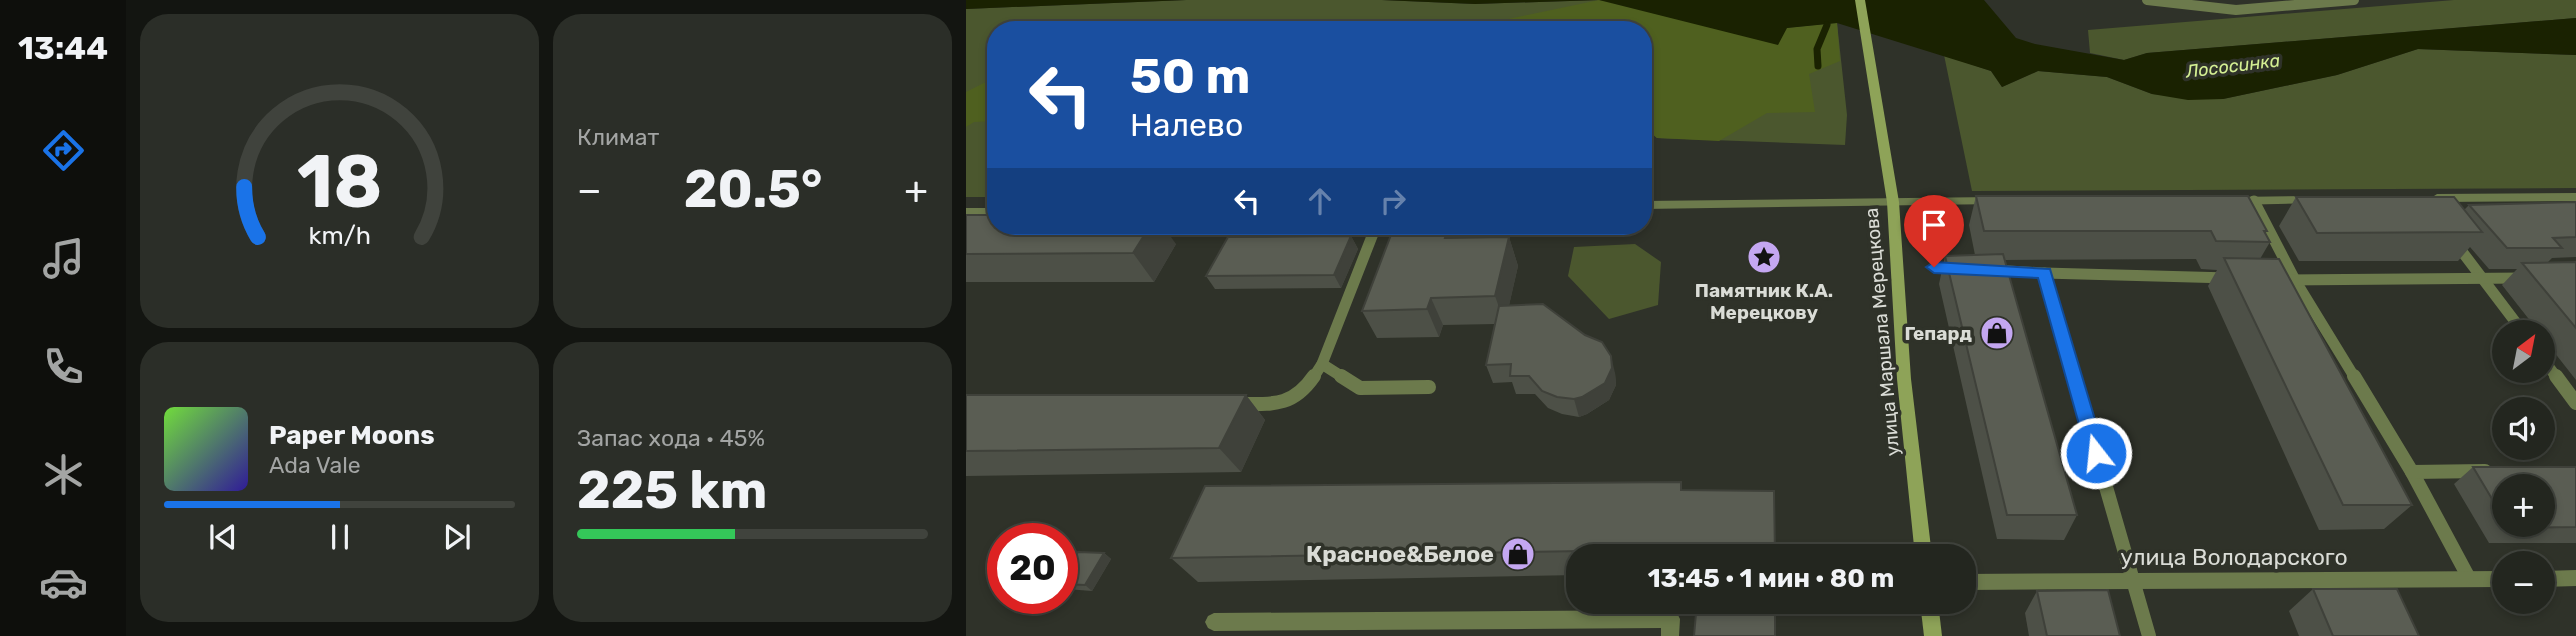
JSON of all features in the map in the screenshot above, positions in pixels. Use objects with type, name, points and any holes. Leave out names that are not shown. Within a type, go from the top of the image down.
[{"type":"main road","name":"улица Маршала Мерецкова","points":[[1860,0],[1893,202],[1905,379],[1923,544]]},
{"type":"main road","points":[[1930,614],[1933,636]]},
{"type":"street","points":[[2426,204],[2576,197]]},
{"type":"street","points":[[2226,201],[2324,200]]},
{"type":"street","points":[[1652,205],[2005,201]]},
{"type":"street","points":[[966,212],[987,212]]},
{"type":"street","points":[[2555,579],[2576,578]]},
{"type":"street","name":"улица Володарского","points":[[1976,582],[2492,579]]},
{"type":"street","points":[[1214,622],[1671,619],[1670,636]]},
{"type":"lane","points":[[2147,0],[2236,10],[2354,0]]},
{"type":"lane","points":[[2254,201],[2295,280],[2413,472],[2470,580]]},
{"type":"lane","points":[[2445,229],[2514,320]]},
{"type":"lane","points":[[1217,404],[1273,404],[1297,399],[1322,364],[1372,235]]},
{"type":"lane","points":[[1934,267],[2239,279]]},
{"type":"lane","points":[[2044,273],[2149,636]]},
{"type":"lane","points":[[2267,280],[2536,278]]},
{"type":"lane","points":[[1322,364],[1360,388],[1429,387]]},
{"type":"lane","points":[[2555,375],[2576,403]]},
{"type":"lane","points":[[2413,472],[2494,471]]},
{"type":"shaded area","points":[[1186,0],[1382,0],[1475,4],[1599,0],[1786,28],[1837,23],[1847,115],[1845,145],[1657,138],[1652,134],[1652,21],[987,21],[987,197],[966,197],[966,9]]},
{"type":"shaded area","points":[[2454,0],[2576,0],[2576,18],[2147,53],[2124,60],[2090,53],[2088,30]]},
{"type":"shaded area","points":[[2418,49],[2576,55],[2576,188],[1972,191],[1944,55],[1991,71],[2002,87],[2038,71],[2107,77],[2152,94],[2223,99],[2337,75]]},
{"type":"shaded area","points":[[1635,244],[1661,262],[1658,305],[1609,319],[1568,276],[1574,247]]},
{"type":"green space","points":[[1599,0],[1778,44],[1786,28],[1837,23],[1840,61],[1809,74],[1815,112],[1767,113],[1719,141],[1657,138],[1652,134],[1652,21],[1498,21]]},
{"type":"green space","points":[[987,82],[987,121],[974,122],[966,127],[966,92]]},
{"type":"water","points":[[966,0],[1186,0],[966,9]]},
{"type":"water","points":[[1382,0],[1599,0],[1475,4]]},
{"type":"water","name":"Лососинка","points":[[1599,0],[1984,0],[2016,38],[2124,60],[2147,53],[2576,18],[2576,55],[2418,49],[2337,75],[2223,99],[2188,100],[2152,94],[2107,77],[2038,71],[2002,87],[1991,71],[1837,23],[1787,28],[1778,45]]},
{"type":"building","points":[[1976,196],[2248,196],[2270,242],[2216,241],[2211,231],[1984,231]]},
{"type":"building","points":[[2296,197],[2454,197],[2482,232],[2317,233]]},
{"type":"building","points":[[2576,202],[2576,237],[2553,238],[2562,248],[2507,248],[2469,205]]},
{"type":"building","points":[[966,215],[987,215],[987,235],[1144,235],[1133,253],[966,254]]},
{"type":"building","points":[[1391,235],[1509,237],[1495,296],[1431,298],[1427,309],[1362,311]]},
{"type":"building","points":[[1351,236],[1334,275],[1206,276],[1228,237]]},
{"type":"building","points":[[2003,254],[2077,515],[2007,515],[1945,256]]},
{"type":"building","points":[[2224,258],[2279,259],[2412,505],[2343,505]]},
{"type":"building","points":[[2576,262],[2576,328],[2522,263]]},
{"type":"building","points":[[1543,304],[1585,335],[1602,342],[1611,356],[1612,368],[1605,383],[1582,397],[1557,397],[1542,391],[1529,376],[1510,376],[1511,364],[1486,365],[1499,306]]},
{"type":"building","points":[[966,395],[1246,395],[1219,448],[966,451]]},
{"type":"building","points":[[2473,467],[2576,467],[2576,527],[2555,527],[2555,474],[2492,474],[2492,499]]},
{"type":"building","points":[[1681,482],[1681,490],[1774,491],[1775,544],[1566,544],[1566,551],[1171,558],[1205,486]]},
{"type":"building","points":[[1078,552],[1104,553],[1085,585],[1078,585]]},
{"type":"building","points":[[2313,589],[2397,589],[2419,636],[2333,636]]},
{"type":"building","points":[[2108,590],[2120,636],[2047,636],[2037,591]]},
{"type":"building","points":[[1696,614],[1775,614],[1775,636],[1694,636]]},
{"type":"waterway","points":[[1818,66],[1817,49],[1827,25]]},
{"type":"place","name":"Памятник К.А. Мерецкову","points":[[1764,257]]},
{"type":"place","name":"Гепард","points":[[1997,333]]},
{"type":"place","name":"Красное&Белое","points":[[1518,554]]},
{"type":"route","points":[[1934,267],[2044,273],[2096,453]]}]
